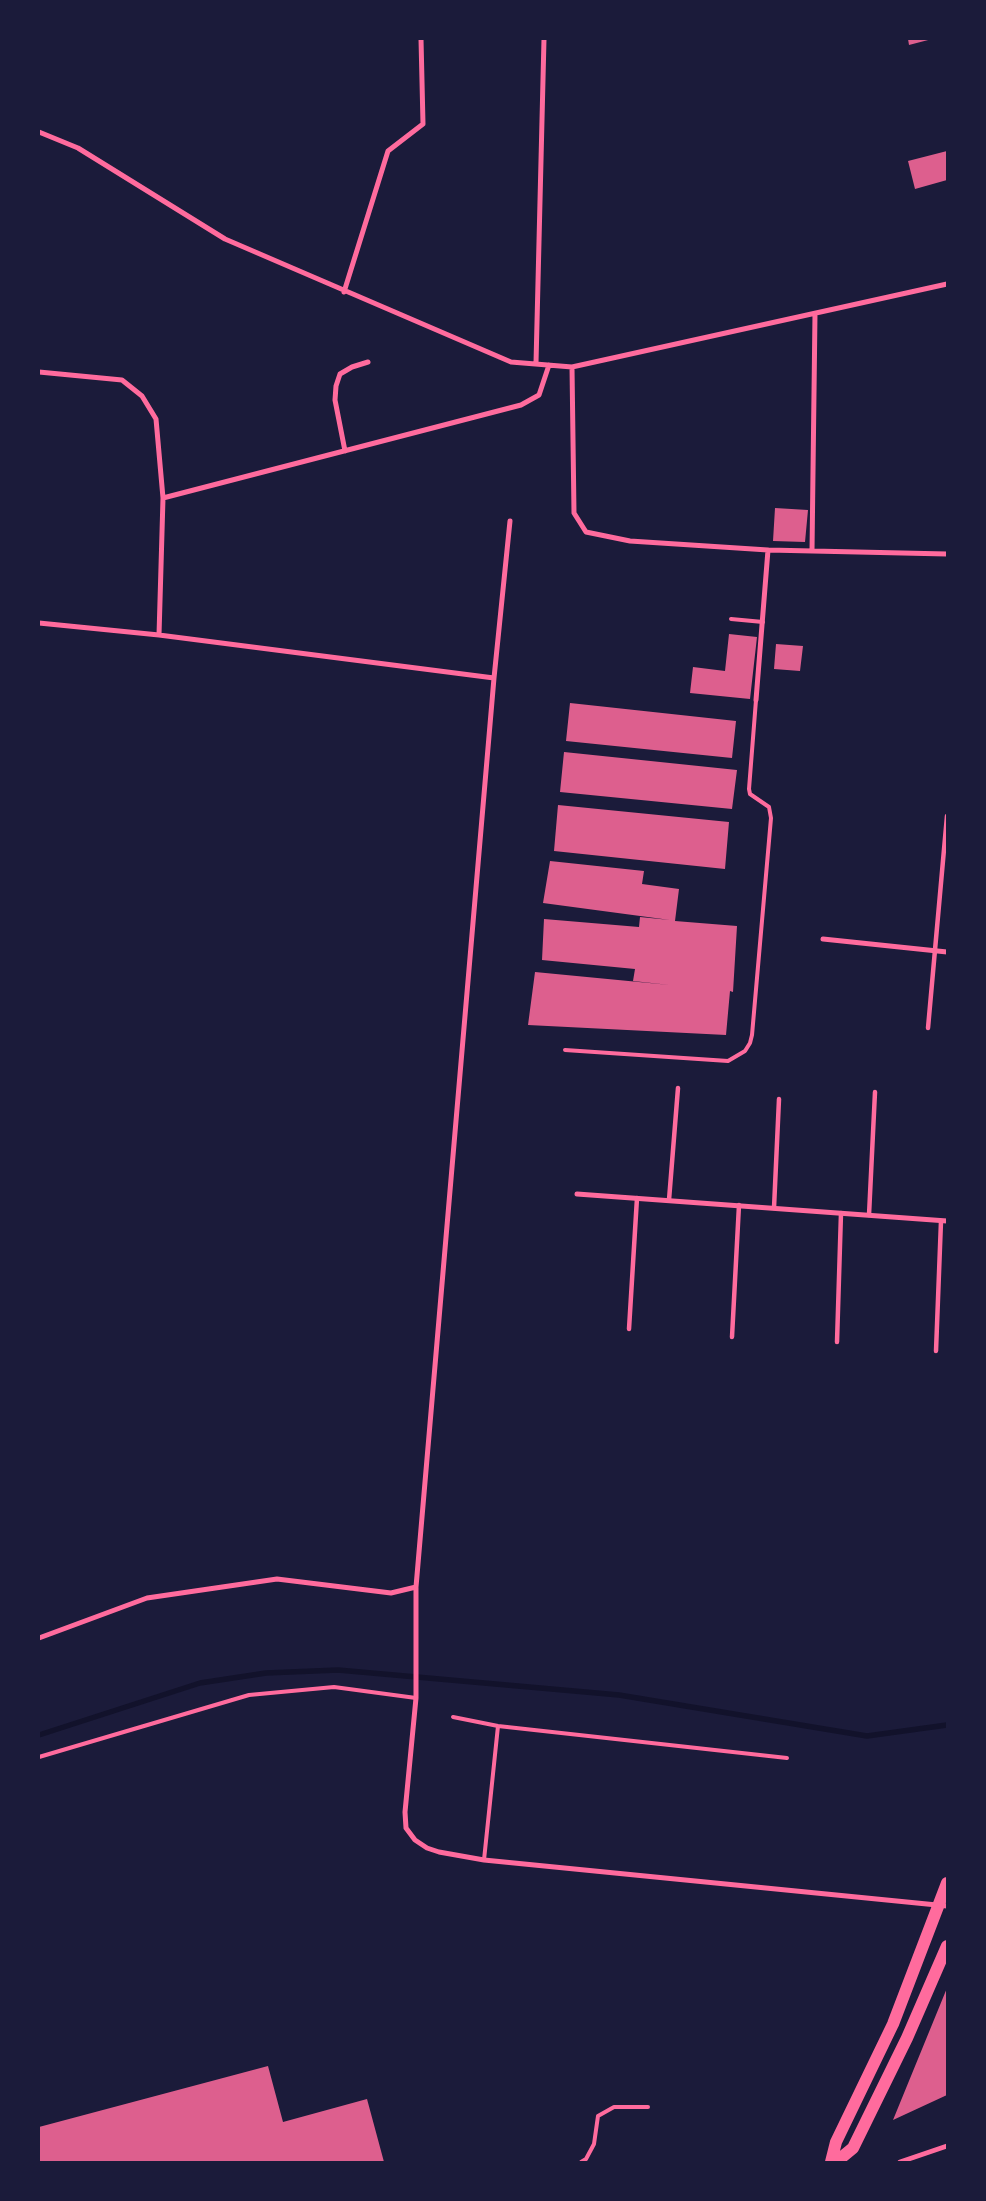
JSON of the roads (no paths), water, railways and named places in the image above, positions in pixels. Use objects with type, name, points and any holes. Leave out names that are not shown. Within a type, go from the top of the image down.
[{"type":"main road","points":[[831,2162],[836,2142],[893,2024],[943,1905],[947,1883]]},
{"type":"main road","points":[[836,2162],[853,2148],[907,2038],[947,1946]]},
{"type":"street","points":[[344,292],[388,150],[423,124],[421,39]]},
{"type":"street","points":[[536,363],[544,39]]},
{"type":"street","points":[[39,132],[78,148],[225,239],[344,292],[510,362],[572,367],[947,284]]},
{"type":"street","points":[[812,551],[815,314]]},
{"type":"street","points":[[345,451],[335,400],[336,386],[340,374],[352,367],[368,362]]},
{"type":"street","points":[[163,498],[521,405],[539,395],[549,364]]},
{"type":"street","points":[[572,367],[574,514],[586,532],[630,541],[768,550],[947,554]]},
{"type":"street","points":[[39,372],[122,380],[142,396],[156,419],[163,498],[159,635]]},
{"type":"street","points":[[510,521],[494,678],[416,1587],[416,1698],[405,1812],[406,1828],[415,1840],[427,1848],[484,1860],[943,1905]]},
{"type":"street","points":[[756,700],[768,550]]},
{"type":"street","points":[[39,623],[159,635],[494,678]]},
{"type":"street","points":[[928,1028],[947,816]]},
{"type":"street","points":[[823,940],[947,952]]},
{"type":"street","points":[[669,1200],[678,1088]]},
{"type":"street","points":[[869,1215],[876,1092]]},
{"type":"street","points":[[774,1208],[779,1099]]},
{"type":"street","points":[[577,1194],[947,1221]]},
{"type":"street","points":[[629,1329],[637,1198]]},
{"type":"street","points":[[732,1337],[738,1205]]},
{"type":"street","points":[[837,1342],[841,1213]]},
{"type":"street","points":[[936,1351],[941,1221]]},
{"type":"street","points":[[39,1638],[147,1598],[277,1580],[391,1593],[416,1587]]},
{"type":"street","points":[[900,2162],[947,2146]]},
{"type":"lane","points":[[731,619],[763,622]]},
{"type":"lane","points":[[565,1050],[728,1061],[746,1051],[752,1035],[771,818],[769,807],[750,794],[749,789],[756,700]]},
{"type":"lane","points":[[39,1757],[249,1695],[334,1687],[416,1698]]},
{"type":"lane","points":[[454,1717],[498,1726],[787,1758]]},
{"type":"lane","points":[[484,1860],[498,1726]]},
{"type":"lane","points":[[581,2162],[586,2159],[594,2144],[598,2116],[614,2107],[648,2107]]},
{"type":"waterway","points":[[39,1735],[200,1683],[266,1673],[338,1670],[619,1695],[867,1736],[947,1725]]}]
